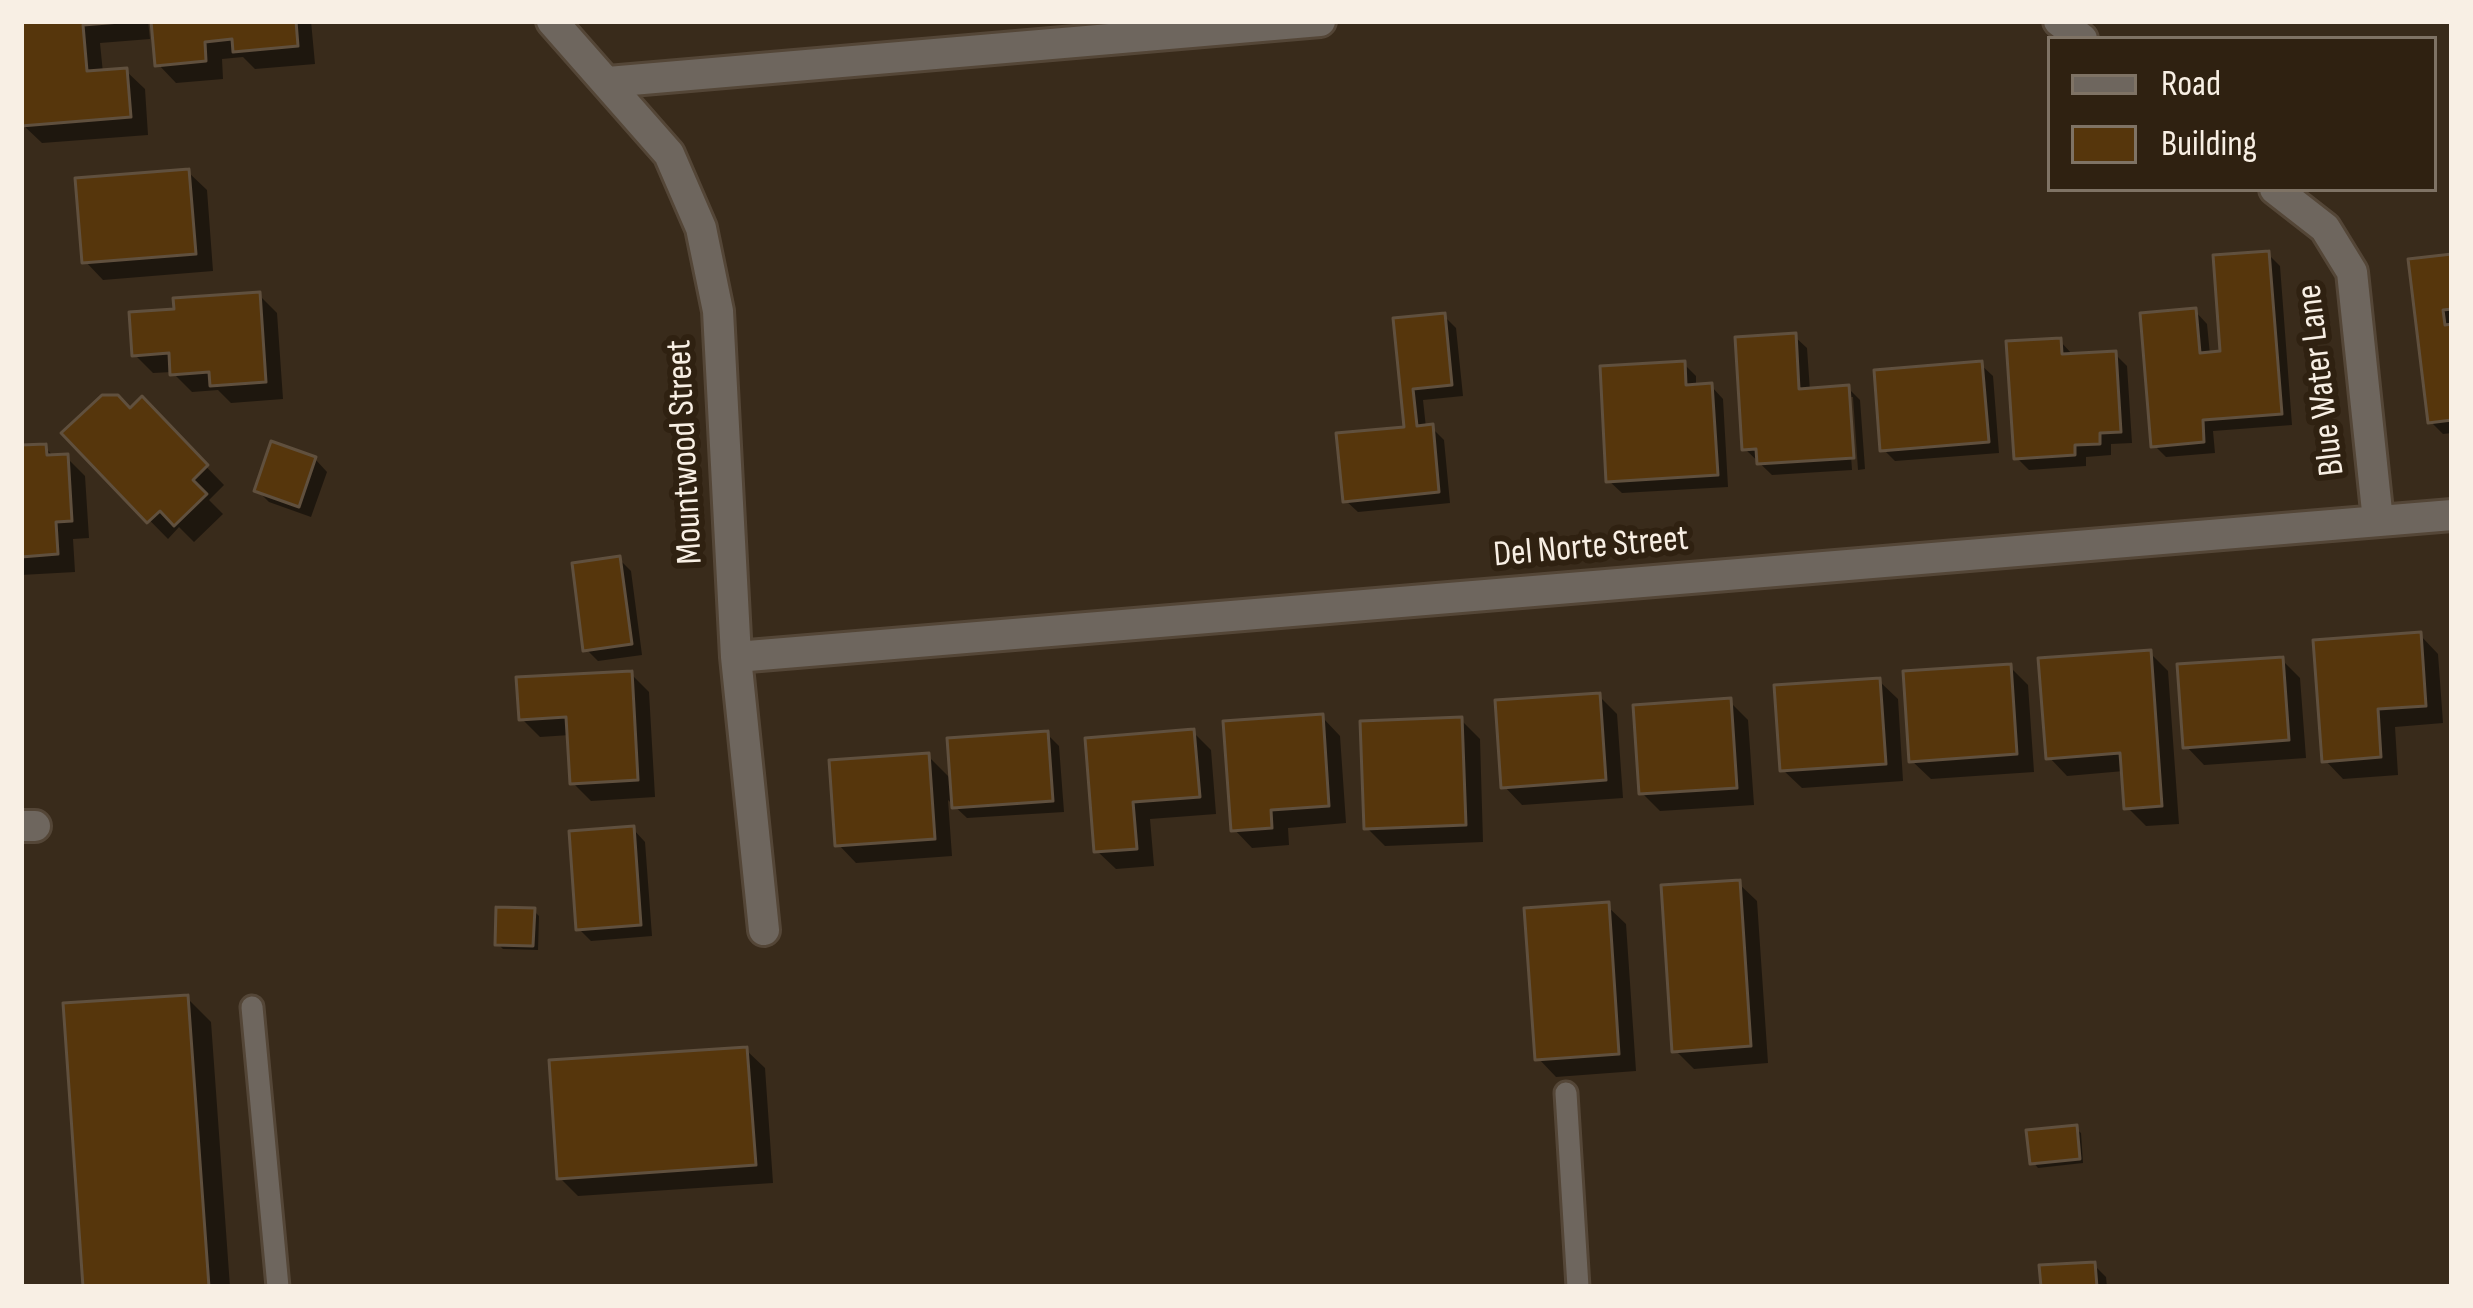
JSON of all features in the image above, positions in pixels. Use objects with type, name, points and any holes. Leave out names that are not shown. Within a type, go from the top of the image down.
[{"type":"street","name":"Mountwood Street","points":[[552,21],[669,154],[701,228],[718,311],[736,657],[764,929]]},
{"type":"street","points":[[608,82],[1320,21]]},
{"type":"street","name":"Blue Water Lane","points":[[2279,192],[2325,228],[2352,272],[2378,521]]},
{"type":"street","name":"Del Norte Street","points":[[736,657],[2452,515]]},
{"type":"lane","points":[[253,1007],[278,1287]]},
{"type":"lane","points":[[1565,1093],[1578,1287]]},
{"type":"building","points":[[21,21],[133,21],[83,25],[87,71],[127,68],[131,117],[21,126]]},
{"type":"building","points":[[151,21],[296,21],[298,46],[233,52],[232,39],[205,42],[206,61],[155,66]]},
{"type":"building","points":[[189,169],[196,254],[82,263],[75,178]]},
{"type":"building","points":[[2269,251],[2282,414],[2203,420],[2204,442],[2151,447],[2140,313],[2196,308],[2200,353],[2220,351],[2213,255]]},
{"type":"building","points":[[2452,254],[2452,309],[2443,310],[2445,325],[2452,324],[2452,420],[2428,423],[2408,259]]},
{"type":"building","points":[[260,292],[266,382],[210,386],[209,372],[170,375],[169,353],[132,356],[129,312],[174,309],[173,298]]},
{"type":"building","points":[[1445,313],[1452,385],[1413,389],[1417,426],[1433,424],[1439,492],[1343,502],[1336,433],[1404,427],[1393,318]]},
{"type":"building","points":[[1796,333],[1799,389],[1849,385],[1854,458],[1757,464],[1756,449],[1742,450],[1735,337]]},
{"type":"building","points":[[2061,338],[2062,354],[2116,351],[2121,432],[2100,433],[2100,444],[2075,445],[2075,455],[2014,459],[2006,341]]},
{"type":"building","points":[[1685,361],[1686,385],[1712,383],[1718,475],[1606,482],[1600,366]]},
{"type":"building","points":[[1982,361],[1989,442],[1880,451],[1874,370]]},
{"type":"building","points":[[102,395],[118,395],[130,408],[142,396],[208,465],[193,480],[207,494],[174,526],[160,511],[147,523],[61,433]]},
{"type":"building","points":[[271,441],[316,457],[299,507],[254,491]]},
{"type":"building","points":[[46,444],[47,455],[68,454],[72,521],[56,522],[58,554],[21,557],[21,445]]},
{"type":"building","points":[[620,556],[632,644],[583,651],[572,563]]},
{"type":"building","points":[[2421,632],[2426,706],[2378,709],[2381,757],[2322,762],[2313,640]]},
{"type":"building","points":[[2151,650],[2162,806],[2124,809],[2120,753],[2046,759],[2038,658]]},
{"type":"building","points":[[2283,657],[2289,740],[2183,748],[2177,664]]},
{"type":"building","points":[[2011,664],[2017,754],[1909,762],[1903,671]]},
{"type":"building","points":[[632,671],[638,780],[570,784],[566,717],[519,720],[516,677]]},
{"type":"building","points":[[1880,678],[1886,764],[1780,771],[1774,685]]},
{"type":"building","points":[[1600,693],[1606,780],[1501,788],[1495,700]]},
{"type":"building","points":[[1731,698],[1737,788],[1639,794],[1633,705]]},
{"type":"building","points":[[1323,714],[1329,806],[1271,810],[1272,828],[1231,831],[1223,721]]},
{"type":"building","points":[[1462,717],[1466,825],[1364,829],[1360,721]]},
{"type":"building","points":[[1194,729],[1200,797],[1133,802],[1137,849],[1094,852],[1085,738]]},
{"type":"building","points":[[1048,731],[1053,801],[952,808],[947,738]]},
{"type":"building","points":[[929,753],[935,839],[835,846],[829,760]]},
{"type":"building","points":[[634,826],[641,925],[576,930],[569,831]]},
{"type":"building","points":[[1740,880],[1751,1046],[1672,1052],[1661,885]]},
{"type":"building","points":[[1609,902],[1619,1054],[1535,1060],[1524,908]]},
{"type":"building","points":[[496,907],[535,908],[533,946],[495,945]]},
{"type":"building","points":[[188,995],[209,1287],[83,1287],[63,1003]]},
{"type":"building","points":[[747,1047],[756,1165],[557,1179],[549,1060]]},
{"type":"building","points":[[2077,1125],[2080,1159],[2030,1164],[2026,1130]]},
{"type":"building","points":[[2095,1262],[2097,1287],[2041,1287],[2039,1265]]}]
